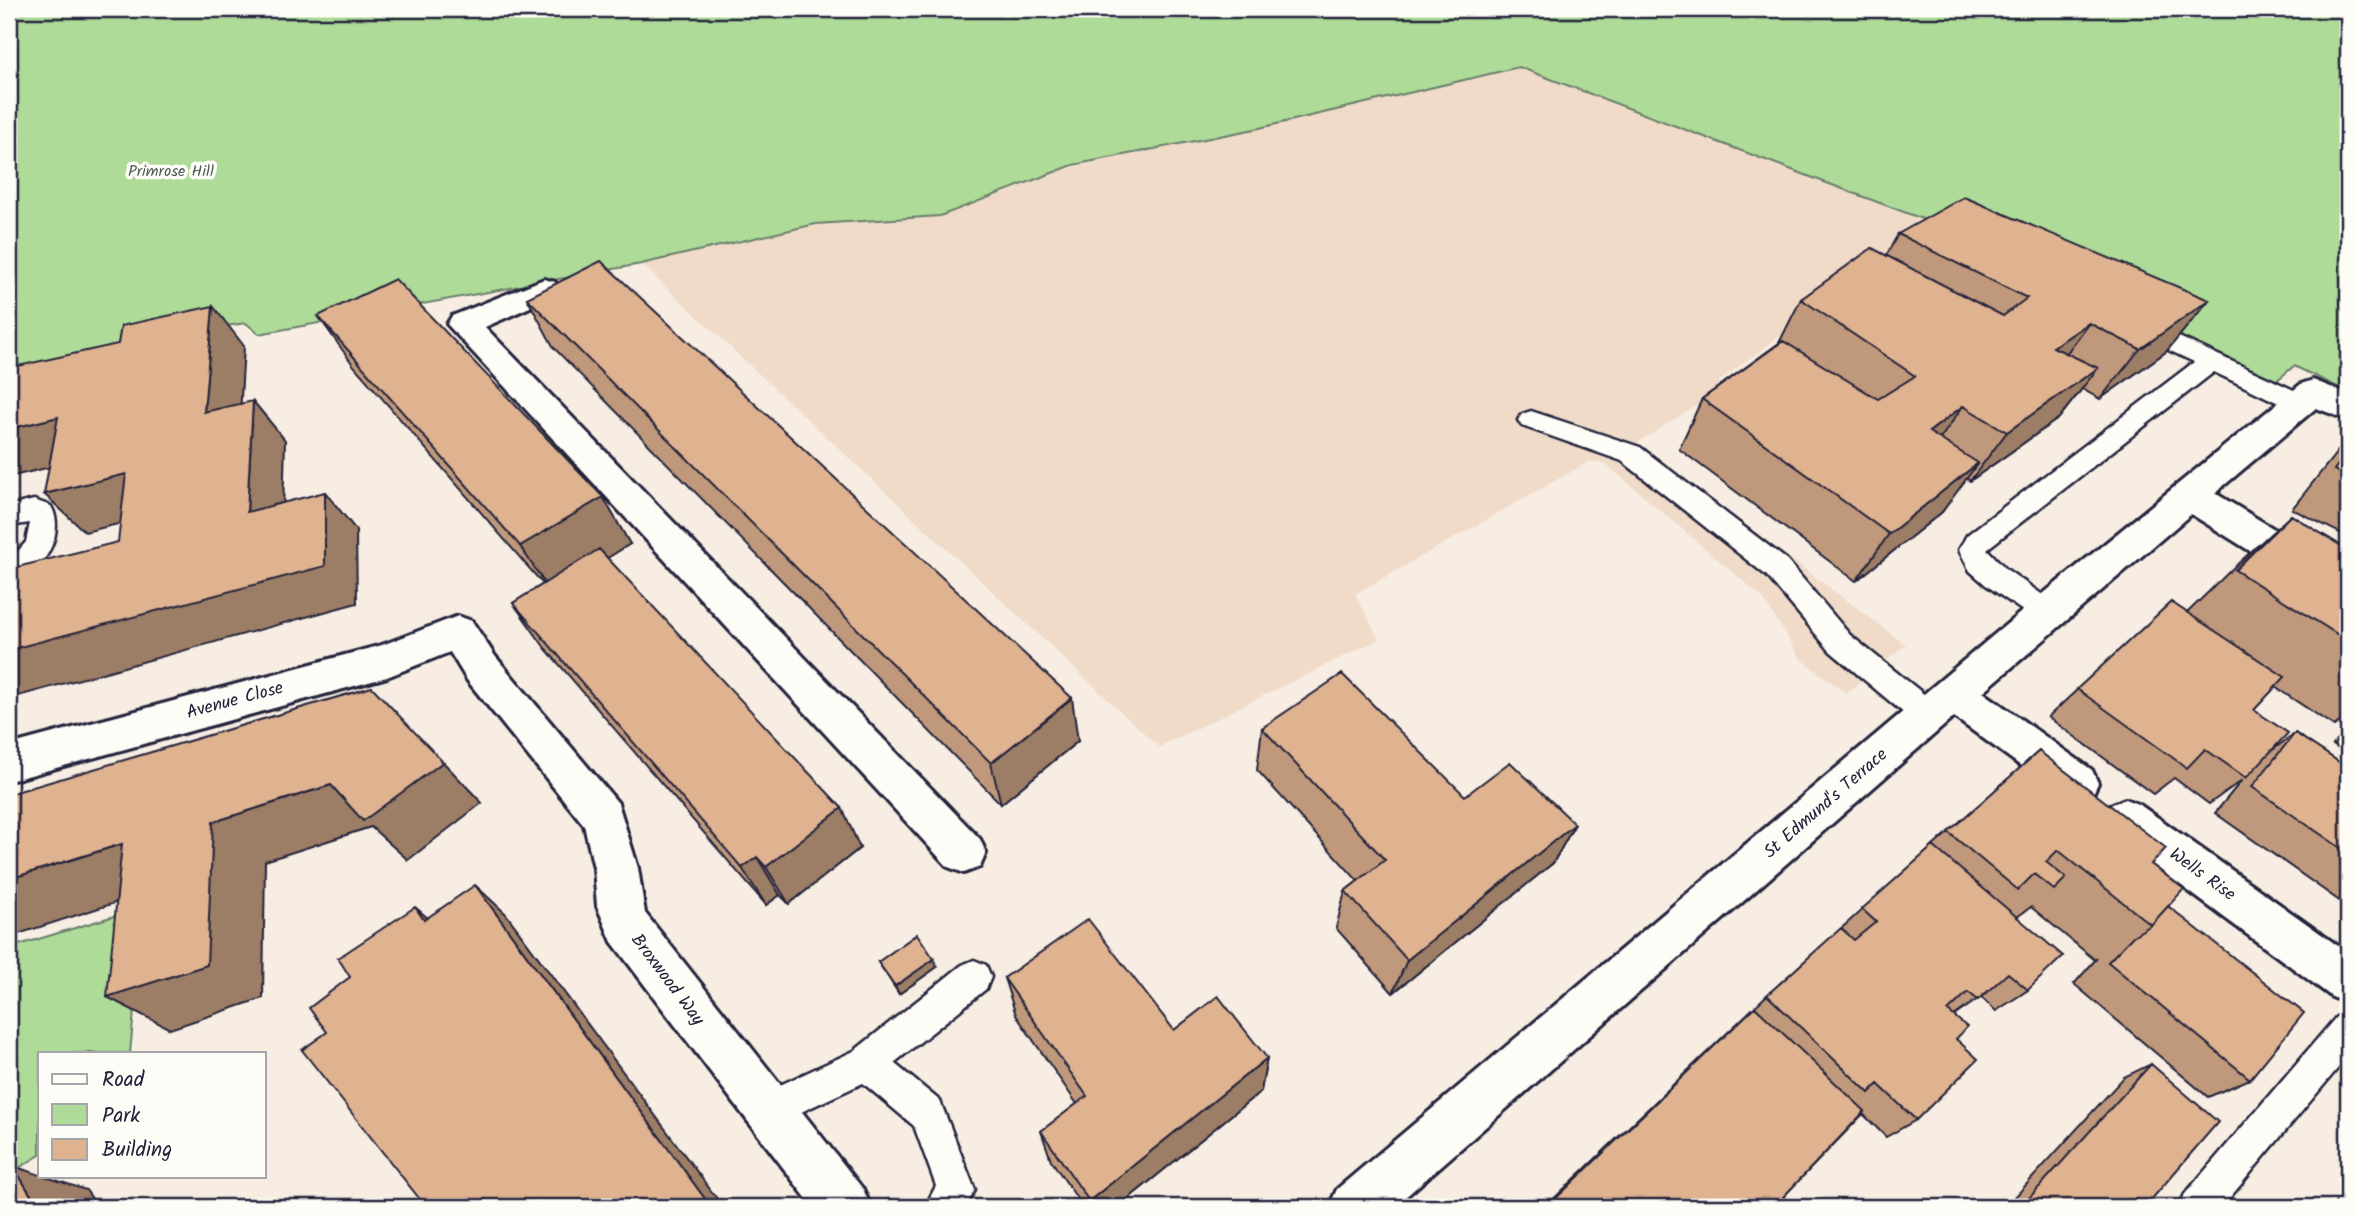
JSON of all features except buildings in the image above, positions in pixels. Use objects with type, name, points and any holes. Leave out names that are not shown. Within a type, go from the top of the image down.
[{"type":"street","points":[[544,289],[463,324],[964,853]]},
{"type":"street","points":[[2300,403],[2313,392],[2348,408]]},
{"type":"street","name":"St Edmund's Terrace","points":[[1355,1207],[2047,613],[2300,403]]},
{"type":"street","points":[[2189,495],[2348,593]]},
{"type":"street","name":"Avenue Close","points":[[9,763],[387,660],[458,632]]},
{"type":"street","name":"Broxwood Way","points":[[458,632],[481,668],[603,817],[616,868],[620,906],[628,928],[845,1207]]},
{"type":"street","name":"Wells Rise","points":[[1941,705],[2348,981]]},
{"type":"lane","points":[[2115,315],[2300,403]]},
{"type":"lane","points":[[2047,613],[1980,562],[1973,550],[1977,542],[2213,360]]},
{"type":"lane","points":[[1531,420],[1631,454],[1777,568],[1840,643],[1941,705]]},
{"type":"lane","points":[[9,516],[34,510],[42,513],[44,519],[35,554],[9,577]]},
{"type":"lane","points":[[767,1110],[866,1063],[974,977]]},
{"type":"lane","points":[[2198,1207],[2348,1029]]},
{"type":"lane","points":[[866,1063],[927,1114],[956,1190],[944,1207]]},
{"type":"shaded area","points":[[1519,67],[1933,223],[1718,382],[1724,388],[1637,443],[1906,645],[1846,693],[1801,659],[1762,597],[1607,465],[1590,461],[1355,594],[1379,639],[1159,747],[641,264]]},
{"type":"green space","name":"Primrose Hill","points":[[9,9],[2348,9],[2348,392],[2294,366],[2276,381],[1933,223],[1519,67],[1255,129],[1073,165],[940,216],[816,224],[641,264],[259,334],[246,323],[186,332],[87,363],[9,367]]},
{"type":"green space","points":[[144,907],[130,1052],[38,1052],[38,1156],[9,1174],[9,948]]}]
